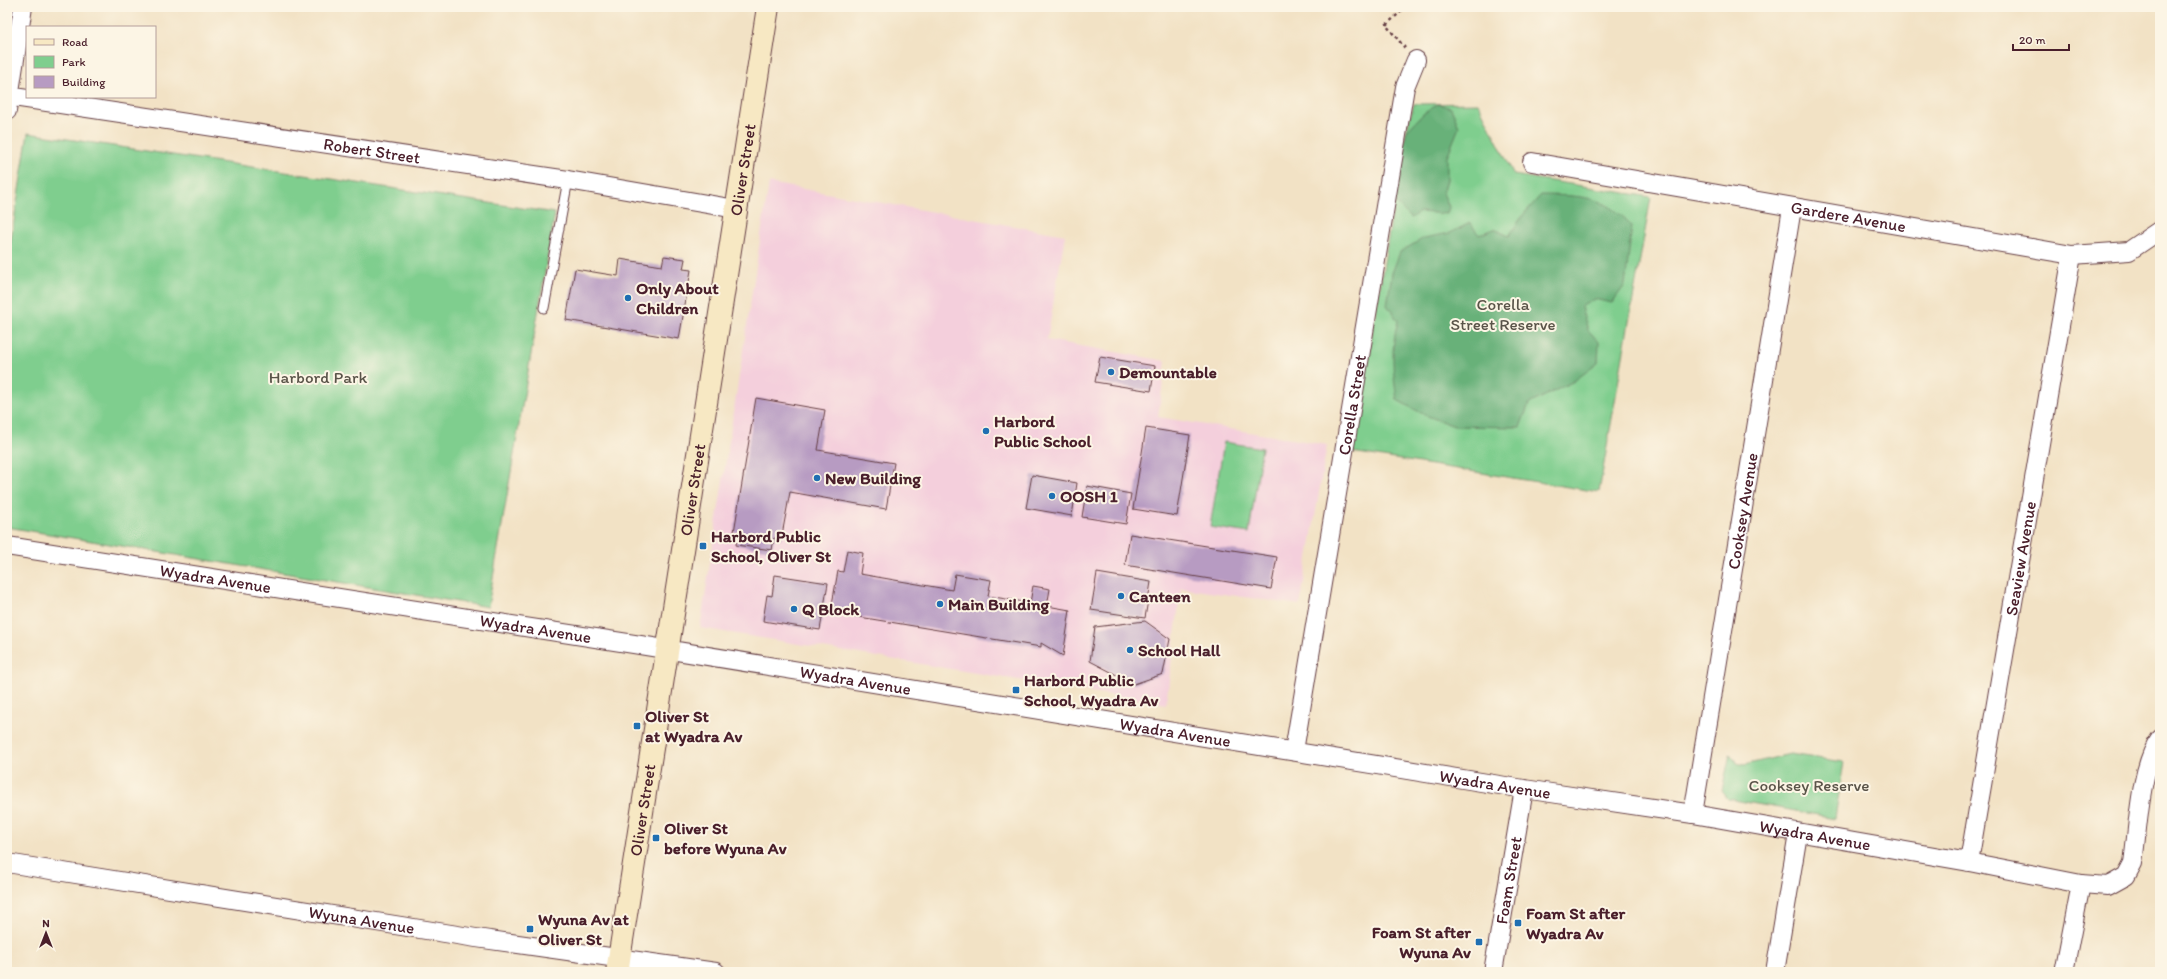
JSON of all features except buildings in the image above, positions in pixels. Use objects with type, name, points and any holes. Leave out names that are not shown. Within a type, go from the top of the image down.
[{"type":"main road","name":"Oliver Street","points":[[618,965],[666,649],[768,7]]},
{"type":"street","points":[[8,101],[23,7]]},
{"type":"street","name":"Corella Street","points":[[1294,751],[1405,87],[1416,60]]},
{"type":"street","name":"Robert Street","points":[[8,101],[568,180],[736,209]]},
{"type":"street","name":"Gardere Avenue","points":[[1532,162],[1792,208],[2072,255],[2129,251],[2160,230]]},
{"type":"street","name":"Cooksey Avenue","points":[[1693,814],[1792,208]]},
{"type":"street","name":"Seaview Avenue","points":[[1969,862],[2072,255]]},
{"type":"street","name":"Wyadra Avenue","points":[[7,546],[666,649],[1524,789],[1693,814],[1798,834],[1969,862],[2081,884],[2108,886],[2126,876],[2133,863],[2146,772],[2159,742]]},
{"type":"street","name":"Foam Street","points":[[1493,972],[1524,789]]},
{"type":"street","points":[[1775,972],[1798,834]]},
{"type":"street","name":"Wyuna Avenue","points":[[7,863],[476,938],[618,965],[716,972]]},
{"type":"street","points":[[2064,972],[2081,884]]},
{"type":"lane","points":[[544,308],[568,180]]},
{"type":"path","points":[[1406,7],[1386,25],[1416,60]]},
{"type":"shaded area","name":"Harbord Public School","points":[[769,183],[1065,235],[1047,340],[1166,361],[1158,417],[1327,445],[1300,605],[1181,588],[1166,704],[700,628]]},
{"type":"green space","name":"Corella Street Reserve","points":[[1478,103],[1514,175],[1651,197],[1599,492],[1352,452],[1406,132],[1414,104]]},
{"type":"green space","points":[[1438,104],[1451,108],[1459,127],[1447,157],[1447,180],[1443,193],[1449,207],[1447,214],[1420,212],[1411,218],[1394,201],[1406,132],[1423,114]]},
{"type":"green space","name":"Harbord Park","points":[[28,133],[555,213],[488,607],[7,527],[7,265]]},
{"type":"green space","points":[[1541,195],[1580,197],[1601,202],[1612,208],[1632,226],[1625,285],[1612,303],[1594,299],[1581,307],[1588,330],[1599,342],[1598,363],[1574,381],[1529,404],[1520,427],[1454,426],[1425,415],[1397,400],[1393,370],[1393,351],[1395,331],[1398,321],[1387,305],[1392,273],[1400,252],[1424,238],[1450,233],[1470,223],[1479,235],[1494,229],[1509,236],[1523,215]]},
{"type":"green space","points":[[1224,442],[1262,448],[1249,533],[1210,527]]},
{"type":"green space","name":"Cooksey Reserve","points":[[1730,754],[1737,763],[1744,765],[1790,754],[1844,762],[1835,818],[1728,799],[1722,791]]},
{"type":"place","name":"Only About Children","points":[[628,298]]},
{"type":"place","name":"Demountable","points":[[1111,372]]},
{"type":"place","name":"Harbord Public School","points":[[986,431]]},
{"type":"place","name":"New Building","points":[[817,478]]},
{"type":"place","name":"OOSH 1","points":[[1052,496]]},
{"type":"place","name":"Harbord Public School, Oliver St","points":[[703,546]]},
{"type":"place","name":"Canteen","points":[[1121,596]]},
{"type":"place","name":"Main Building","points":[[940,604]]},
{"type":"place","name":"Q Block","points":[[794,609]]},
{"type":"place","name":"School Hall","points":[[1130,650]]},
{"type":"place","name":"Harbord Public School, Wyadra Av","points":[[1016,690]]},
{"type":"place","name":"Oliver St at Wyadra Av","points":[[637,726]]},
{"type":"place","name":"Oliver St before Wyuna Av","points":[[656,838]]},
{"type":"place","name":"Foam St after Wyadra Av","points":[[1518,923]]},
{"type":"place","name":"Wyuna Av at Oliver St","points":[[530,929]]},
{"type":"place","name":"Foam St after Wyuna Av","points":[[1479,942]]}]
